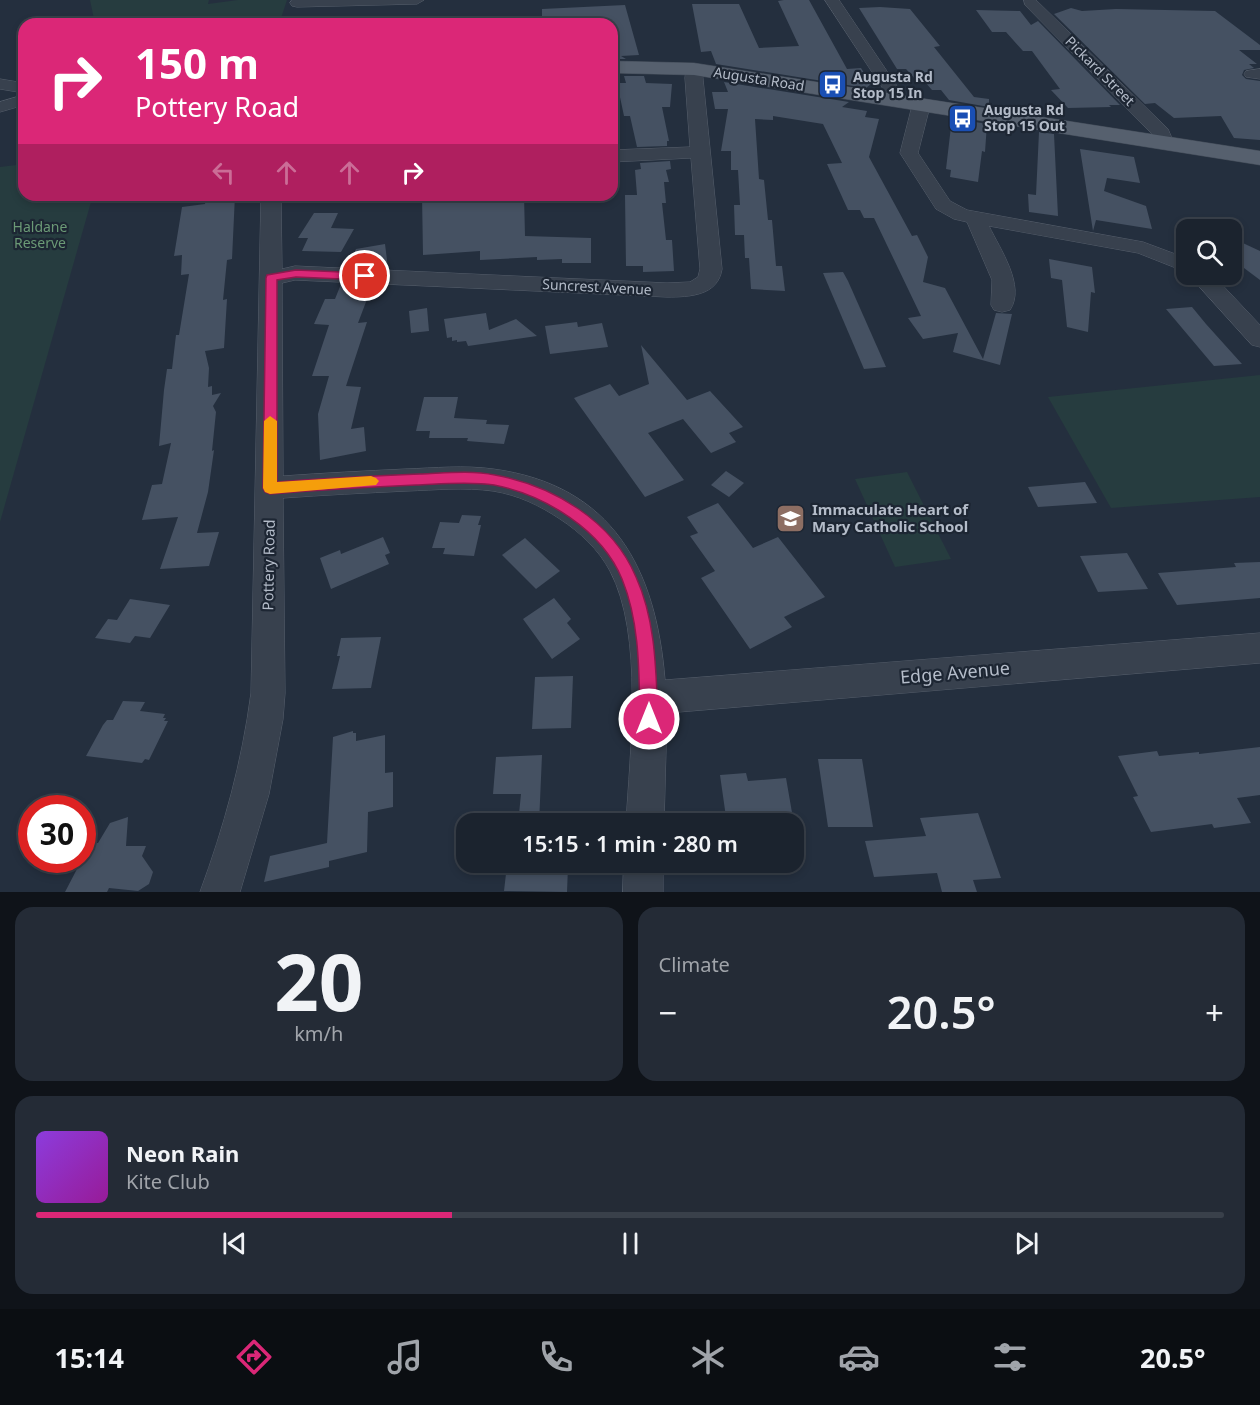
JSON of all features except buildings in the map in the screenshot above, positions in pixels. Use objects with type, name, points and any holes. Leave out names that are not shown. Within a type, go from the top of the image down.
[{"type":"main road","name":"Augusta Road","points":[[618,67],[694,69],[1260,158]]},
{"type":"street","points":[[296,6],[417,0]]},
{"type":"street","points":[[832,0],[891,89],[892,101]]},
{"type":"street","name":"Pickard Street","points":[[1029,1],[1162,133],[1166,143]]},
{"type":"street","name":"Suncrest Avenue","points":[[271,278],[296,273],[667,290],[696,288],[711,276],[711,269],[699,152],[694,69]]},
{"type":"street","points":[[0,84],[18,87]]},
{"type":"street","points":[[0,107],[18,102]]},
{"type":"street","points":[[921,106],[909,153],[943,205],[952,212],[1143,248],[1176,261]]},
{"type":"street","points":[[618,156],[699,152]]},
{"type":"street","name":"Pottery Road","points":[[220,892],[255,785],[268,693],[271,201]]},
{"type":"street","points":[[975,218],[1003,280],[1002,304]]},
{"type":"street","points":[[1208,285],[1260,339]]},
{"type":"street","points":[[270,488],[462,478],[494,480],[540,494],[568,509],[593,529],[615,552],[629,578],[638,606],[647,654],[650,698],[645,813]]},
{"type":"street","name":"Edge Avenue","points":[[650,698],[1260,648]]},
{"type":"street","points":[[643,892],[644,873]]},
{"type":"green space","points":[[90,0],[209,0],[208,4],[238,0],[287,0],[281,18],[94,18]]},
{"type":"green space","name":"Haldane Reserve","points":[[18,165],[18,201],[91,201],[0,522],[0,167]]},
{"type":"green space","points":[[1260,375],[1260,497],[1111,508],[1048,397]]},
{"type":"green space","points":[[907,472],[951,559],[895,567],[855,479]]},
{"type":"slow traffic","points":[[270,421],[270,488],[371,481]]},
{"type":"place","name":"Augusta Rd Stop 15 In","points":[[832,85]]},
{"type":"place","name":"Augusta Rd Stop 15 Out","points":[[963,118]]},
{"type":"place","name":"Immaculate Heart of Mary Catholic School","points":[[791,519]]},
{"type":"route","points":[[365,276],[296,273],[271,278],[270,488],[462,478],[494,480],[540,494],[568,509],[593,529],[615,552],[629,578],[638,606],[647,654],[649,719]]}]
